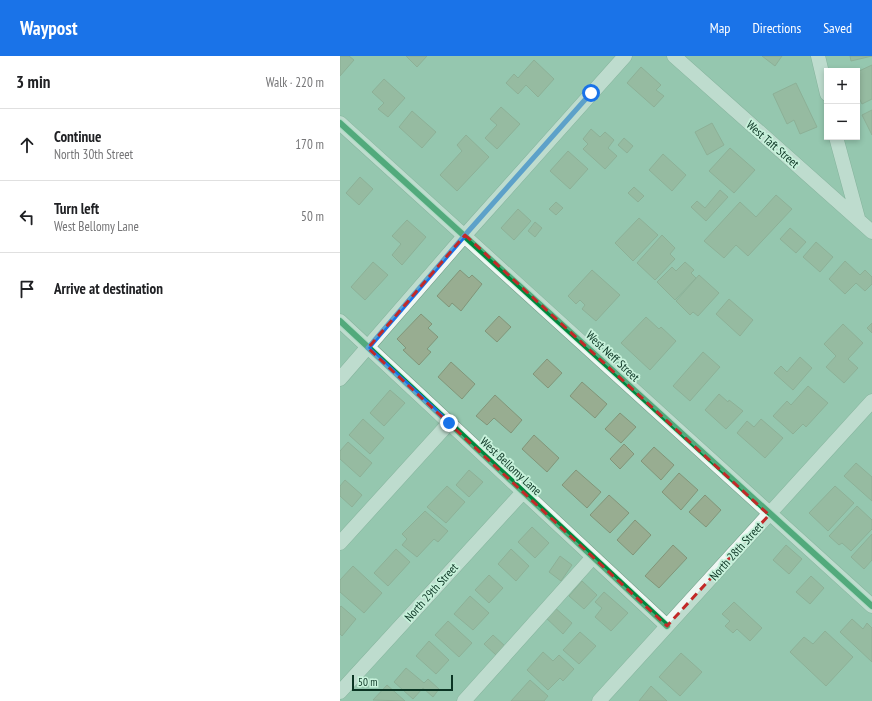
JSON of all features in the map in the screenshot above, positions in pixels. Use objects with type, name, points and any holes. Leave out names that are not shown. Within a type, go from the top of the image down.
[{"type":"street","points":[[340,379],[465,235],[625,56]]},
{"type":"street","name":"West Taft Street","points":[[674,56],[872,232]]},
{"type":"street","points":[[818,56],[824,81]]},
{"type":"street","name":"West Neff Street","points":[[340,123],[872,606]]},
{"type":"street","points":[[837,140],[858,219]]},
{"type":"street","name":"West Bellomy Lane","points":[[340,321],[667,626]]},
{"type":"street","name":"North 28th Street","points":[[599,701],[872,401]]},
{"type":"street","points":[[340,543],[449,423]]},
{"type":"street","name":"North 29th Street","points":[[340,692],[523,492]]},
{"type":"street","points":[[464,701],[593,557]]},
{"type":"highlighted area","points":[[465,235],[769,515],[667,626],[368,348]]},
{"type":"building","points":[[340,56],[349,56],[354,60],[340,76]]},
{"type":"building","points":[[406,56],[427,56],[417,67]]},
{"type":"building","points":[[762,56],[782,56],[775,66]]},
{"type":"building","points":[[850,56],[872,56],[851,61]]},
{"type":"building","points":[[534,60],[554,79],[538,97],[526,85],[518,94],[506,83],[514,74],[518,78]]},
{"type":"building","points":[[872,65],[872,99],[862,104],[860,100],[860,71]]},
{"type":"building","points":[[641,67],[661,85],[656,90],[664,96],[654,107],[627,83]]},
{"type":"building","points":[[384,79],[405,98],[388,117],[378,109],[384,103],[372,92]]},
{"type":"building","points":[[796,83],[817,127],[800,134],[794,120],[787,124],[773,94]]},
{"type":"building","points":[[501,107],[520,124],[497,149],[485,138],[497,125],[490,119]]},
{"type":"building","points":[[872,110],[872,135],[862,115]]},
{"type":"building","points":[[412,111],[436,132],[422,148],[399,127]]},
{"type":"building","points":[[712,123],[724,145],[707,155],[695,132]]},
{"type":"building","points":[[591,129],[600,137],[605,132],[614,140],[608,148],[617,156],[605,169],[583,149],[588,144],[583,139]]},
{"type":"building","points":[[466,135],[489,157],[457,191],[440,175],[462,151],[457,145]]},
{"type":"building","points":[[624,138],[633,146],[627,153],[618,145]]},
{"type":"building","points":[[730,148],[755,170],[734,193],[709,171]]},
{"type":"building","points":[[568,151],[588,169],[570,189],[550,171]]},
{"type":"building","points":[[663,154],[686,175],[672,191],[649,170]]},
{"type":"building","points":[[360,177],[373,189],[359,205],[346,193]]},
{"type":"building","points":[[634,187],[644,196],[638,202],[628,193]]},
{"type":"building","points":[[720,190],[728,197],[706,221],[691,207],[697,201],[705,208]]},
{"type":"building","points":[[776,195],[792,209],[748,256],[736,245],[724,258],[704,241],[740,202],[756,217]]},
{"type":"building","points":[[556,202],[563,208],[556,215],[549,209]]},
{"type":"building","points":[[518,209],[531,221],[514,240],[501,228]]},
{"type":"building","points":[[639,218],[658,235],[633,261],[615,243]]},
{"type":"building","points":[[407,220],[426,237],[402,265],[392,255],[401,244],[392,236]]},
{"type":"building","points":[[535,222],[542,228],[535,237],[528,231]]},
{"type":"building","points":[[790,228],[806,242],[796,253],[780,239]]},
{"type":"building","points":[[662,235],[675,248],[670,254],[675,259],[655,280],[637,263]]},
{"type":"building","points":[[816,242],[833,257],[820,272],[803,257]]},
{"type":"building","points":[[845,261],[860,275],[865,270],[872,277],[872,284],[865,291],[856,283],[845,294],[829,279]]},
{"type":"building","points":[[373,262],[388,275],[365,300],[351,287]]},
{"type":"building","points":[[685,262],[694,270],[691,273],[696,278],[675,300],[657,282],[672,267],[676,271]]},
{"type":"building","points":[[460,270],[469,278],[472,275],[482,284],[461,311],[452,303],[449,307],[437,296]]},
{"type":"building","points":[[592,270],[620,295],[596,321],[582,309],[585,305],[580,300],[576,304],[568,296]]},
{"type":"building","points":[[699,275],[719,293],[698,316],[693,312],[690,315],[676,301]]},
{"type":"building","points":[[729,299],[753,320],[740,336],[716,314]]},
{"type":"building","points":[[421,314],[432,324],[428,328],[438,337],[427,349],[431,352],[419,365],[403,350],[406,348],[397,339]]},
{"type":"building","points":[[499,316],[511,327],[497,342],[485,331]]},
{"type":"building","points":[[646,317],[659,329],[661,327],[676,341],[650,370],[621,343]]},
{"type":"building","points":[[872,323],[872,333],[867,328]]},
{"type":"building","points":[[843,324],[863,343],[848,359],[858,368],[844,383],[826,367],[836,356],[824,344]]},
{"type":"building","points":[[703,352],[720,367],[690,401],[673,386]]},
{"type":"building","points":[[800,357],[812,368],[793,390],[774,373],[781,366],[787,372]]},
{"type":"building","points":[[547,359],[562,373],[548,388],[533,374]]},
{"type":"building","points":[[451,362],[475,384],[462,399],[438,377]]},
{"type":"building","points":[[582,382],[607,404],[595,418],[570,396]]},
{"type":"building","points":[[808,386],[828,403],[806,427],[803,424],[793,434],[773,416],[787,401],[791,405]]},
{"type":"building","points":[[390,390],[405,403],[384,426],[370,413]]},
{"type":"building","points":[[719,394],[728,402],[729,400],[743,411],[726,429],[705,410]]},
{"type":"building","points":[[495,395],[522,420],[511,433],[494,418],[487,425],[476,416]]},
{"type":"building","points":[[620,413],[636,427],[621,443],[605,429]]},
{"type":"building","points":[[363,419],[384,438],[370,454],[349,435]]},
{"type":"building","points":[[761,419],[783,438],[765,458],[737,433],[747,421],[754,427]]},
{"type":"building","points":[[534,435],[559,458],[547,472],[522,449]]},
{"type":"building","points":[[348,442],[372,463],[360,477],[340,459],[340,451]]},
{"type":"building","points":[[624,444],[634,454],[620,469],[610,459]]},
{"type":"building","points":[[654,447],[674,465],[661,480],[641,461]]},
{"type":"building","points":[[856,463],[872,477],[872,501],[844,476]]},
{"type":"building","points":[[469,470],[483,482],[469,497],[456,485]]},
{"type":"building","points":[[576,470],[601,492],[587,508],[562,485]]},
{"type":"building","points":[[679,473],[698,490],[681,510],[662,492]]},
{"type":"building","points":[[345,480],[362,495],[352,507],[340,496],[340,486]]},
{"type":"building","points":[[447,486],[465,502],[446,523],[427,507]]},
{"type":"building","points":[[835,486],[854,503],[828,531],[809,513]]},
{"type":"building","points":[[609,495],[629,513],[610,533],[590,515]]},
{"type":"building","points":[[705,495],[721,510],[706,527],[689,512]]},
{"type":"building","points":[[857,506],[872,520],[872,529],[851,551],[842,543],[839,545],[829,536]]},
{"type":"building","points":[[425,511],[448,531],[438,542],[434,539],[417,557],[402,545],[407,539],[402,534]]},
{"type":"building","points":[[635,520],[651,535],[633,555],[617,540]]},
{"type":"building","points":[[532,527],[549,543],[535,558],[518,542]]},
{"type":"building","points":[[872,534],[872,560],[864,569],[851,557]]},
{"type":"building","points":[[673,545],[687,558],[659,588],[645,576]]},
{"type":"building","points":[[786,545],[802,559],[789,574],[773,560]]},
{"type":"building","points":[[396,549],[410,562],[388,586],[374,573]]},
{"type":"building","points":[[511,549],[529,566],[516,581],[498,564]]},
{"type":"building","points":[[560,556],[572,565],[561,581],[549,572]]},
{"type":"building","points":[[353,566],[382,593],[364,613],[340,592],[340,580]]},
{"type":"building","points":[[489,575],[503,588],[489,603],[475,590]]},
{"type":"building","points":[[811,576],[824,588],[810,604],[796,592]]},
{"type":"building","points":[[582,581],[597,595],[584,609],[569,596]]},
{"type":"building","points":[[604,592],[628,613],[611,631],[595,617],[602,608],[595,602]]},
{"type":"building","points":[[470,596],[489,613],[473,630],[454,614]]},
{"type":"building","points":[[734,602],[762,628],[750,641],[737,629],[733,633],[725,626],[730,621],[722,614]]},
{"type":"building","points":[[341,606],[356,619],[342,636],[340,634]]},
{"type":"building","points":[[553,606],[572,623],[563,634],[544,616]]},
{"type":"building","points":[[852,619],[863,629],[867,623],[872,628],[872,662],[840,632]]},
{"type":"building","points":[[448,621],[472,643],[459,657],[435,635]]},
{"type":"building","points":[[825,631],[853,657],[826,686],[790,652],[804,637],[813,644]]},
{"type":"building","points":[[580,632],[596,646],[579,664],[563,650]]},
{"type":"building","points":[[493,635],[505,646],[496,655],[484,644]]},
{"type":"building","points":[[429,641],[449,660],[436,674],[416,656]]},
{"type":"building","points":[[543,652],[553,661],[559,655],[574,669],[563,681],[560,678],[548,690],[527,670]]},
{"type":"building","points":[[681,653],[702,672],[680,696],[659,677]]},
{"type":"building","points":[[406,668],[424,683],[428,679],[439,689],[433,697],[423,688],[413,699],[394,682]]},
{"type":"building","points":[[530,680],[548,696],[544,701],[511,701]]},
{"type":"building","points":[[387,685],[405,701],[373,700]]},
{"type":"building","points":[[651,686],[667,701],[639,701]]},
{"type":"cycle path","points":[[340,123],[872,606]]},
{"type":"cycle path","points":[[340,321],[667,626]]},
{"type":"route","points":[[449,423],[368,348],[465,235],[591,93]]}]
